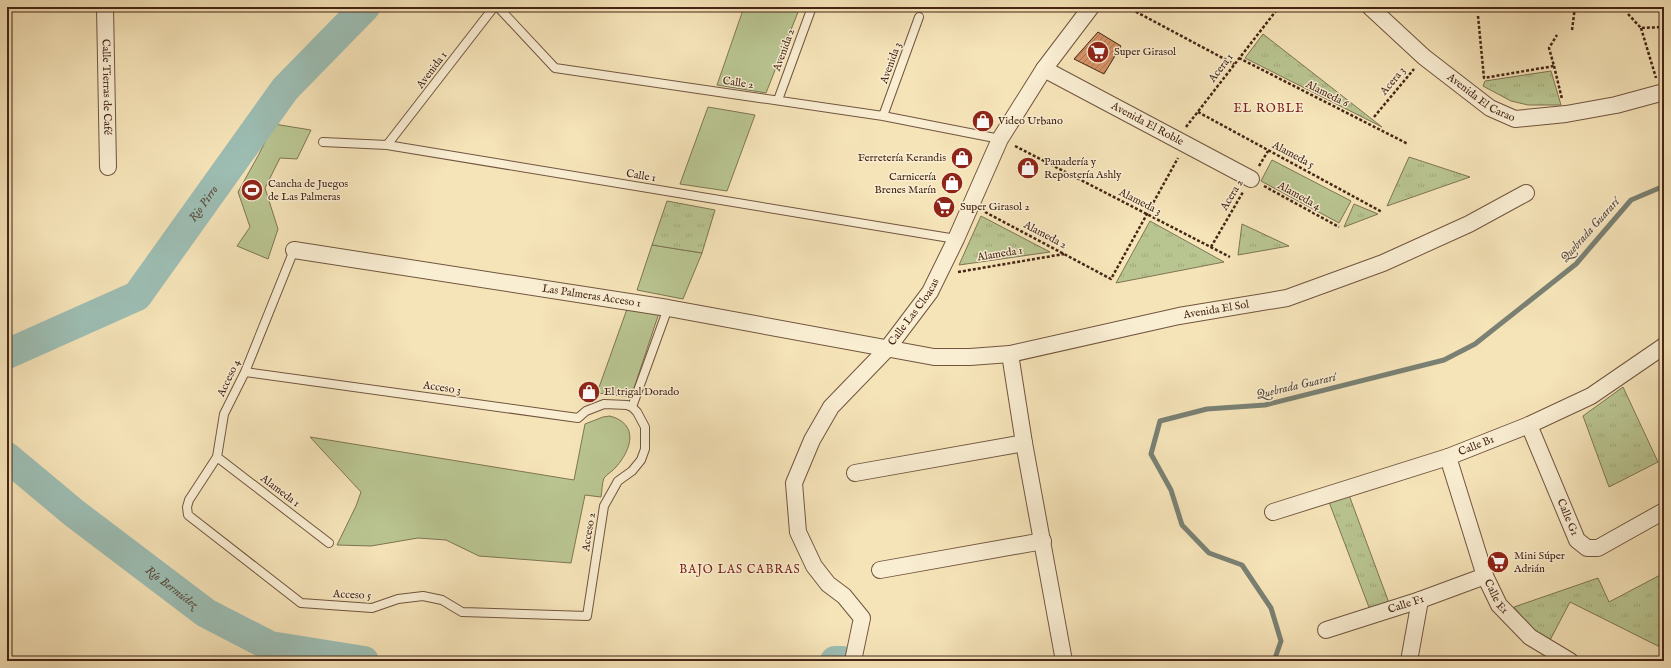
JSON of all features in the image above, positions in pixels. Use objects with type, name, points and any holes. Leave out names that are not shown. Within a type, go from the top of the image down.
[{"type":"street","name":"Calle Tierras de Café","points":[[105,7],[108,167]]},
{"type":"street","name":"Calle Las Cloacas","points":[[853,661],[862,618],[844,596],[828,584],[814,566],[798,532],[794,483],[812,440],[831,407],[887,349],[930,292],[956,239],[1000,139],[1044,70],[1091,7]]},
{"type":"street","name":"Avenida El Carao","points":[[1370,7],[1424,57],[1490,108],[1515,119],[1566,114],[1616,105],[1662,92]]},
{"type":"street","name":"Avenida El Roble","points":[[1044,70],[1251,179]]},
{"type":"street","name":"Avenida El Sol","points":[[887,349],[934,357],[970,357],[1010,354],[1179,316],[1288,298],[1383,263],[1469,224],[1526,193]]},
{"type":"street","name":"Las Palmeras Acceso 1","points":[[294,250],[668,308],[887,349]]},
{"type":"street","name":"Calle B1","points":[[1273,512],[1448,457],[1529,425],[1590,396],[1662,352]]},
{"type":"street","points":[[1010,354],[1024,443],[1064,661]]},
{"type":"street","name":"Calle G1","points":[[1529,425],[1578,540],[1587,548],[1598,548],[1664,511]]},
{"type":"street","points":[[855,473],[1024,443]]},
{"type":"street","name":"Calle E1","points":[[1448,457],[1485,576],[1499,605],[1530,637],[1570,661]]},
{"type":"street","points":[[880,570],[1043,541]]},
{"type":"street","name":"Calle F1","points":[[1326,630],[1420,600],[1485,576]]},
{"type":"street","points":[[1409,661],[1420,600]]},
{"type":"lane","name":"Avenida 1","points":[[387,146],[494,7]]},
{"type":"lane","name":"Calle 2","points":[[498,7],[555,68],[883,116],[1000,139]]},
{"type":"lane","name":"Avenida 2","points":[[778,100],[812,7]]},
{"type":"lane","name":"Avenida 3","points":[[883,116],[919,17]]},
{"type":"lane","name":"Calle 1","points":[[322,142],[387,146],[956,239]]},
{"type":"lane","name":"Acceso 4","points":[[188,515],[188,500],[217,457],[224,414],[245,372],[294,250]]},
{"type":"lane","points":[[632,407],[668,308]]},
{"type":"lane","name":"Acceso 3","points":[[245,372],[578,418],[586,411],[604,404],[627,405],[632,407]]},
{"type":"lane","name":"Acceso 2","points":[[587,616],[604,506],[618,481],[632,471],[641,460],[645,449],[645,427],[637,412],[632,407]]},
{"type":"lane","name":"Alameda 1","points":[[217,457],[329,543]]},
{"type":"lane","name":"Acceso 5","points":[[188,515],[301,603],[372,608],[398,599],[423,596],[442,600],[462,612],[587,616]]},
{"type":"path","points":[[1127,7],[1234,64]]},
{"type":"path","name":"Acera 1","points":[[1111,279],[1146,214],[1181,142],[1198,112],[1277,7]]},
{"type":"path","points":[[1572,30],[1576,7]]},
{"type":"path","points":[[1628,14],[1641,28],[1662,92]]},
{"type":"path","points":[[1478,16],[1484,78],[1554,66]]},
{"type":"path","points":[[1641,28],[1664,27]]},
{"type":"path","points":[[1557,35],[1549,48],[1566,114]]},
{"type":"path","name":"Acera 3","points":[[1374,117],[1424,57]]},
{"type":"path","name":"Alameda 6","points":[[1239,58],[1408,144]]},
{"type":"path","name":"Alameda 5","points":[[1198,112],[1382,212]]},
{"type":"path","name":"Alameda 3","points":[[1000,139],[1230,257]]},
{"type":"path","name":"Acera 2","points":[[1211,247],[1268,151]]},
{"type":"path","name":"Alameda 4","points":[[1251,179],[1339,227]]},
{"type":"path","name":"Alameda 2","points":[[971,204],[1111,279]]},
{"type":"path","name":"Alameda 1","points":[[939,275],[1064,254]]},
{"type":"green space","points":[[744,7],[800,7],[766,93],[717,85]]},
{"type":"green space","points":[[1263,34],[1382,127],[1245,58]]},
{"type":"green space","points":[[1551,71],[1561,105],[1528,105],[1511,101],[1483,86],[1485,81]]},
{"type":"green space","points":[[708,107],[755,115],[727,191],[680,184]]},
{"type":"green space","name":"Cancha de Juegos de Las Palmeras","points":[[274,124],[311,130],[297,159],[280,158],[265,188],[278,229],[268,259],[237,246],[250,227],[238,192]]},
{"type":"green space","points":[[1409,157],[1470,177],[1387,206]]},
{"type":"green space","points":[[1272,160],[1351,201],[1339,223],[1261,181]]},
{"type":"green space","points":[[667,201],[715,210],[702,253],[652,245]]},
{"type":"green space","points":[[1354,204],[1378,214],[1344,227]]},
{"type":"green space","points":[[981,216],[1050,252],[959,265]]},
{"type":"green space","points":[[1150,221],[1224,262],[1116,283]]},
{"type":"green space","points":[[1242,224],[1289,246],[1238,255]]},
{"type":"green space","points":[[652,245],[702,253],[683,299],[637,290]]},
{"type":"green space","points":[[627,309],[659,313],[631,397],[597,393]]},
{"type":"green space","points":[[1623,387],[1658,462],[1609,487],[1583,416]]},
{"type":"green space","points":[[610,416],[619,420],[629,431],[629,445],[622,460],[604,478],[601,497],[585,495],[571,563],[479,556],[446,540],[418,538],[371,546],[337,545],[356,506],[361,492],[310,437],[574,480],[585,424]]},
{"type":"green space","points":[[1349,495],[1389,603],[1370,610],[1329,502]]},
{"type":"green space","points":[[1664,573],[1664,649],[1570,602],[1549,642],[1532,628],[1514,607],[1598,578],[1609,602]]},
{"type":"building","name":"Super Girasol","points":[[1098,32],[1121,46],[1104,74],[1074,59]]},
{"type":"waterway","name":"Rio Pirro","points":[[7,354],[137,296],[285,89],[365,7]]},
{"type":"waterway","name":"Quebrada Guararí","points":[[1274,661],[1281,641],[1271,608],[1242,565],[1209,553],[1182,525],[1171,490],[1151,454],[1160,421],[1207,409],[1265,405],[1444,360],[1475,344],[1576,264],[1631,200],[1664,186]]},
{"type":"waterway","name":"Río Bermúdez","points":[[7,457],[74,513],[206,613],[270,646],[364,661]]},
{"type":"waterway","name":"Río Bermúdez","points":[[835,661],[842,661]]},
{"type":"place","name":"Super Girasol","points":[[1098,52]]},
{"type":"place","name":"Video Urbano","points":[[983,121]]},
{"type":"place","name":"Ferretería Kerandis","points":[[962,158]]},
{"type":"place","name":"Panadería y Repostería Ashly","points":[[1028,168]]},
{"type":"place","name":"Carnicería Brenes Marín","points":[[952,183]]},
{"type":"place","name":"Cancha de Juegos de Las Palmeras","points":[[252,190]]},
{"type":"place","name":"Super Girasol 2","points":[[944,207]]},
{"type":"place","name":"El trigal Dorado","points":[[589,392]]},
{"type":"place","name":"Mini Súper Adrián","points":[[1498,562]]},
{"type":"district","name":"EL ROBLE","points":[[1269,108]]},
{"type":"district","name":"BAJO LAS CABRAS","points":[[740,569]]}]
